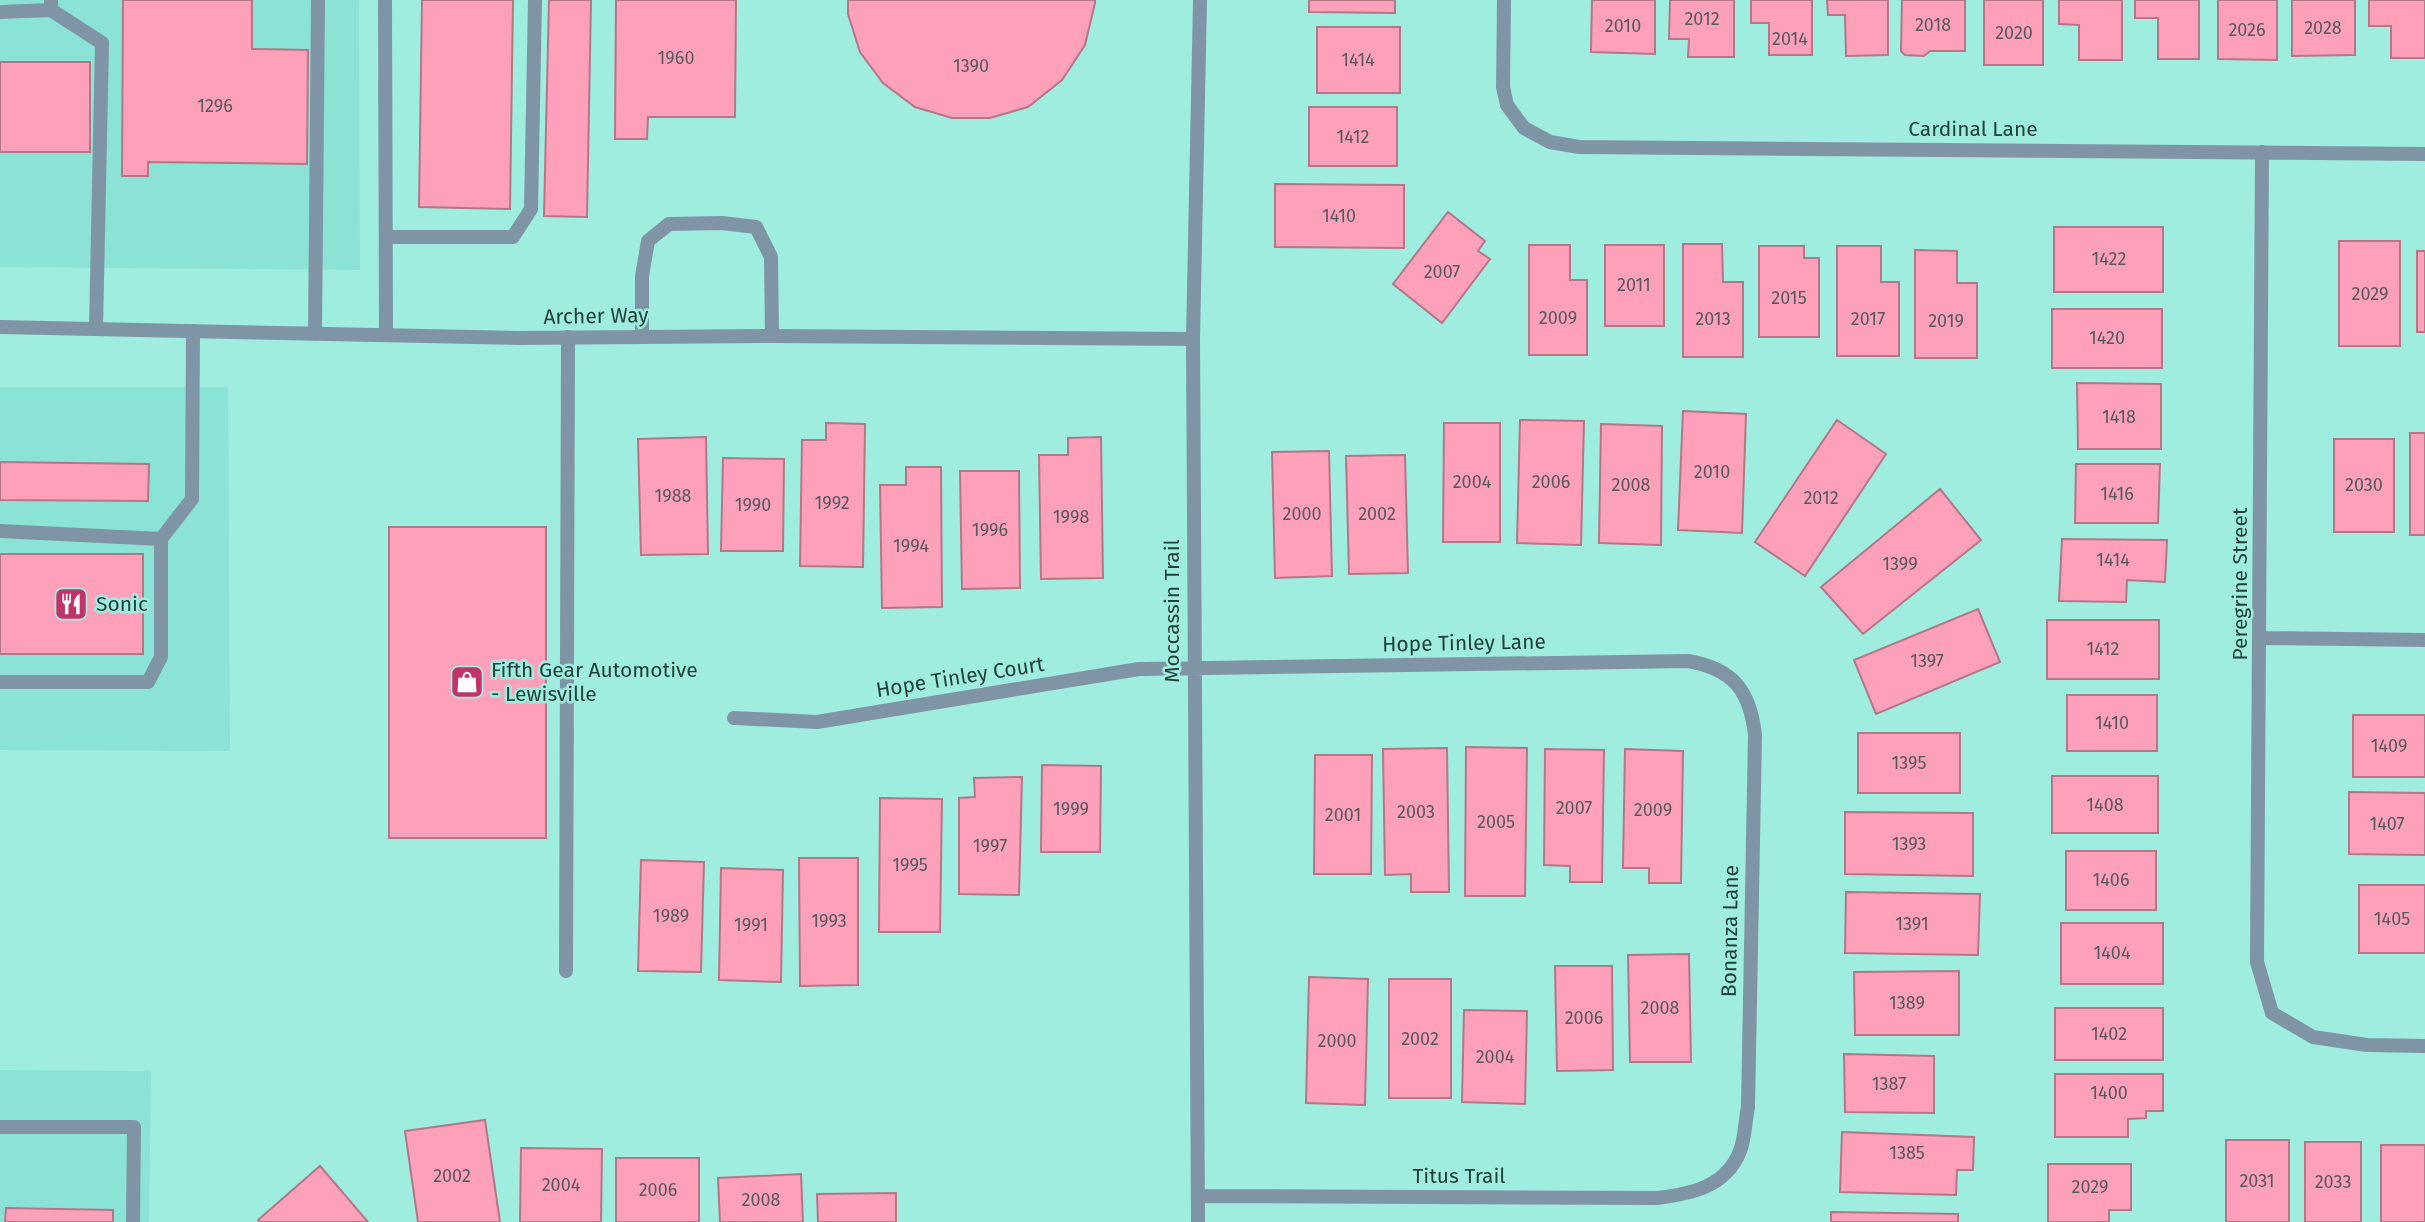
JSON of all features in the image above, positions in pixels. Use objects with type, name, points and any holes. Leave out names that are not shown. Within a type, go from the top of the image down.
[{"type":"street","points":[[315,334],[318,0]]},
{"type":"street","points":[[385,0],[386,335]]},
{"type":"street","points":[[386,237],[513,237],[531,209],[534,0]]},
{"type":"street","name":"Moccassin Trail","points":[[1198,1222],[1193,339],[1200,0]]},
{"type":"street","name":"Cardinal Lane","points":[[1504,0],[1503,87],[1507,105],[1524,128],[1550,142],[1579,147],[2425,154]]},
{"type":"street","points":[[0,12],[51,5],[103,43],[96,328]]},
{"type":"street","name":"Peregrine Street","points":[[2262,152],[2258,962],[2272,1013],[2313,1038],[2367,1045],[2425,1046]]},
{"type":"street","points":[[642,337],[642,276],[648,241],[669,224],[722,223],[757,227],[771,257],[772,336]]},
{"type":"street","name":"Archer Way","points":[[0,327],[568,337],[1193,339]]},
{"type":"street","points":[[0,682],[148,682],[161,657],[161,539],[192,499],[193,331]]},
{"type":"street","points":[[566,971],[568,337]]},
{"type":"street","points":[[0,531],[161,539]]},
{"type":"street","points":[[2261,638],[2425,640]]},
{"type":"street","name":"Hope Tinley Lane","points":[[1193,668],[1688,661],[1707,665],[1732,678]]},
{"type":"street","name":"Hope Tinley Court","points":[[734,718],[817,722],[1133,670],[1193,668]]},
{"type":"street","name":"Bonanza Lane","points":[[1717,1181],[1741,1151],[1748,1107],[1755,734],[1753,714],[1746,695],[1732,678]]},
{"type":"street","points":[[0,1127],[134,1127],[133,1222]]},
{"type":"street","name":"Titus Trail","points":[[1198,1196],[1657,1198],[1692,1194],[1717,1181]]},
{"type":"shaded area","points":[[0,0],[359,0],[360,270],[0,267]]},
{"type":"shaded area","points":[[0,387],[228,387],[230,751],[0,750]]},
{"type":"shaded area","points":[[0,1070],[151,1071],[149,1222],[0,1222]]},
{"type":"building","points":[[123,0],[252,0],[252,49],[308,50],[307,164],[148,162],[148,176],[122,176]]},
{"type":"building","points":[[422,0],[513,0],[510,209],[419,207]]},
{"type":"building","points":[[549,0],[591,0],[587,217],[544,216]]},
{"type":"building","points":[[616,0],[736,0],[735,117],[648,117],[647,139],[615,139]]},
{"type":"building","points":[[848,0],[1095,0],[1095,3],[1085,45],[1062,80],[1028,107],[990,118],[952,118],[915,107],[883,83],[860,52],[848,14]]},
{"type":"building","points":[[1309,0],[1395,0],[1395,13],[1309,12]]},
{"type":"building","points":[[1592,0],[1655,0],[1655,54],[1591,52]]},
{"type":"building","points":[[1670,0],[1734,0],[1734,57],[1688,57],[1689,39],[1669,39]]},
{"type":"building","points":[[1751,0],[1812,0],[1812,55],[1769,55],[1769,23],[1751,23]]},
{"type":"building","points":[[1827,0],[1888,0],[1888,55],[1846,56],[1845,15],[1828,15]]},
{"type":"building","points":[[1902,0],[1965,0],[1965,51],[1930,51],[1924,56],[1905,55],[1901,51]]},
{"type":"building","points":[[1984,0],[2043,0],[2043,65],[1984,65]]},
{"type":"building","points":[[2059,0],[2122,0],[2122,60],[2079,60],[2079,25],[2059,24]]},
{"type":"building","points":[[2135,0],[2199,0],[2199,59],[2158,59],[2158,18],[2135,18]]},
{"type":"building","points":[[2218,0],[2277,0],[2277,60],[2218,59]]},
{"type":"building","points":[[2292,0],[2355,0],[2355,55],[2292,56]]},
{"type":"building","points":[[2369,0],[2425,0],[2425,58],[2391,58],[2391,26],[2369,26]]},
{"type":"building","points":[[1317,27],[1400,27],[1400,93],[1317,93]]},
{"type":"building","points":[[0,62],[90,62],[90,152],[0,152]]},
{"type":"building","points":[[1309,107],[1397,107],[1397,166],[1309,166]]},
{"type":"building","points":[[1275,184],[1404,185],[1404,248],[1275,247]]},
{"type":"building","points":[[1448,212],[1485,241],[1478,251],[1490,259],[1442,323],[1393,284]]},
{"type":"building","points":[[2054,227],[2163,227],[2163,292],[2054,292]]},
{"type":"building","points":[[2339,241],[2400,241],[2400,346],[2339,346]]},
{"type":"building","points":[[1683,244],[1722,244],[1723,282],[1743,282],[1743,357],[1683,357]]},
{"type":"building","points":[[1529,245],[1570,245],[1570,280],[1587,280],[1587,355],[1529,355]]},
{"type":"building","points":[[1605,245],[1664,245],[1664,326],[1605,326]]},
{"type":"building","points":[[1759,246],[1804,246],[1804,258],[1819,258],[1819,337],[1759,337]]},
{"type":"building","points":[[1837,246],[1881,246],[1881,282],[1899,282],[1899,356],[1837,356]]},
{"type":"building","points":[[1915,250],[1957,251],[1957,283],[1977,283],[1977,358],[1915,358]]},
{"type":"building","points":[[2417,251],[2425,251],[2425,332],[2417,332]]},
{"type":"building","points":[[2052,309],[2162,309],[2162,368],[2052,368]]},
{"type":"building","points":[[2077,383],[2161,384],[2161,449],[2078,449]]},
{"type":"building","points":[[1683,411],[1746,414],[1742,533],[1678,530]]},
{"type":"building","points":[[1520,420],[1584,421],[1581,545],[1517,543]]},
{"type":"building","points":[[1837,420],[1886,454],[1805,576],[1755,542]]},
{"type":"building","points":[[826,423],[865,424],[863,567],[800,566],[802,440],[826,440]]},
{"type":"building","points":[[1444,423],[1500,423],[1500,542],[1443,542]]},
{"type":"building","points":[[1601,424],[1662,426],[1661,545],[1599,543]]},
{"type":"building","points":[[2410,433],[2425,433],[2425,535],[2410,535]]},
{"type":"building","points":[[706,437],[708,554],[641,555],[638,439]]},
{"type":"building","points":[[1101,437],[1103,578],[1041,579],[1039,455],[1068,455],[1068,438]]},
{"type":"building","points":[[2334,439],[2394,439],[2394,532],[2334,532]]},
{"type":"building","points":[[1329,451],[1332,576],[1275,578],[1272,452]]},
{"type":"building","points":[[1405,455],[1408,573],[1349,574],[1346,456]]},
{"type":"building","points":[[723,458],[784,459],[783,551],[721,551]]},
{"type":"building","points":[[0,462],[149,464],[148,501],[0,500]]},
{"type":"building","points":[[2076,464],[2160,464],[2158,523],[2075,523]]},
{"type":"building","points":[[906,467],[941,467],[942,607],[882,608],[880,485],[906,485]]},
{"type":"building","points":[[960,471],[1019,471],[1020,588],[962,589]]},
{"type":"building","points":[[1940,489],[1981,540],[1863,634],[1821,587]]},
{"type":"building","name":"Fifth Gear Automotive - Lewisville","points":[[389,527],[546,527],[546,838],[389,838]]},
{"type":"building","points":[[2062,539],[2167,540],[2165,582],[2127,580],[2126,602],[2059,601]]},
{"type":"building","name":"Sonic","points":[[0,554],[143,554],[143,654],[0,654]]},
{"type":"building","points":[[1978,609],[2000,662],[1876,714],[1854,660]]},
{"type":"building","points":[[2047,620],[2159,620],[2159,679],[2047,679]]},
{"type":"building","points":[[2067,695],[2157,695],[2157,751],[2067,751]]},
{"type":"building","points":[[2353,715],[2425,715],[2425,777],[2353,777]]},
{"type":"building","points":[[1858,733],[1960,733],[1960,793],[1858,793]]},
{"type":"building","points":[[1466,747],[1527,748],[1525,896],[1465,896]]},
{"type":"building","points":[[1447,748],[1449,892],[1411,892],[1411,874],[1385,875],[1383,749]]},
{"type":"building","points":[[1545,749],[1604,750],[1602,882],[1570,882],[1570,866],[1544,865]]},
{"type":"building","points":[[1625,749],[1683,751],[1681,883],[1649,883],[1649,868],[1623,868]]},
{"type":"building","points":[[1315,755],[1372,755],[1371,874],[1314,874]]},
{"type":"building","points":[[1042,765],[1101,766],[1100,852],[1041,852]]},
{"type":"building","points":[[2052,776],[2158,776],[2158,833],[2052,833]]},
{"type":"building","points":[[1022,777],[1019,895],[959,894],[959,798],[975,797],[974,778]]},
{"type":"building","points":[[2349,792],[2425,793],[2425,855],[2349,854]]},
{"type":"building","points":[[880,798],[942,799],[940,932],[879,932]]},
{"type":"building","points":[[1845,812],[1973,813],[1973,876],[1845,874]]},
{"type":"building","points":[[2066,851],[2156,851],[2156,910],[2066,910]]},
{"type":"building","points":[[799,858],[858,858],[858,985],[800,986]]},
{"type":"building","points":[[641,860],[704,862],[701,972],[638,971]]},
{"type":"building","points":[[721,868],[783,870],[781,982],[719,980]]},
{"type":"building","points":[[2359,885],[2425,885],[2425,953],[2359,953]]},
{"type":"building","points":[[1846,892],[1980,894],[1978,955],[1845,953]]},
{"type":"building","points":[[2061,923],[2163,923],[2163,984],[2061,984]]},
{"type":"building","points":[[1689,954],[1691,1062],[1630,1062],[1628,955]]},
{"type":"building","points":[[1555,966],[1612,966],[1613,1070],[1557,1071]]},
{"type":"building","points":[[1959,971],[1959,1035],[1855,1035],[1854,972]]},
{"type":"building","points":[[1309,977],[1368,979],[1365,1105],[1306,1103]]},
{"type":"building","points":[[1389,979],[1451,979],[1451,1098],[1389,1098]]},
{"type":"building","points":[[2055,1008],[2163,1008],[2163,1060],[2055,1060]]},
{"type":"building","points":[[1464,1010],[1527,1011],[1525,1104],[1462,1102]]},
{"type":"building","points":[[1844,1054],[1934,1056],[1934,1113],[1845,1112]]},
{"type":"building","points":[[2055,1074],[2163,1074],[2163,1111],[2146,1111],[2146,1118],[2128,1119],[2128,1137],[2055,1137]]},
{"type":"building","points":[[485,1120],[500,1222],[418,1222],[405,1131]]},
{"type":"building","points":[[1842,1132],[1974,1137],[1973,1170],[1957,1170],[1956,1195],[1840,1192]]},
{"type":"building","points":[[2226,1140],[2289,1140],[2289,1222],[2226,1222]]},
{"type":"building","points":[[2305,1142],[2361,1142],[2361,1222],[2305,1222]]},
{"type":"building","points":[[2381,1145],[2425,1145],[2425,1222],[2381,1222]]},
{"type":"building","points":[[521,1148],[602,1149],[601,1222],[520,1222]]},
{"type":"building","points":[[616,1158],[699,1158],[699,1222],[616,1222]]},
{"type":"building","points":[[2048,1164],[2131,1164],[2131,1210],[2109,1210],[2109,1222],[2048,1222]]},
{"type":"building","points":[[320,1166],[368,1222],[258,1220]]},
{"type":"building","points":[[801,1174],[803,1222],[720,1222],[718,1178]]},
{"type":"building","points":[[896,1193],[896,1222],[818,1222],[817,1194]]},
{"type":"building","points":[[6,1208],[113,1210],[113,1222],[5,1222]]},
{"type":"building","points":[[1831,1212],[1958,1214],[1958,1222],[1831,1222]]},
{"type":"place","name":"Sonic","points":[[71,604]]},
{"type":"place","name":"Fifth Gear Automotive - Lewisville","points":[[467,682]]}]
